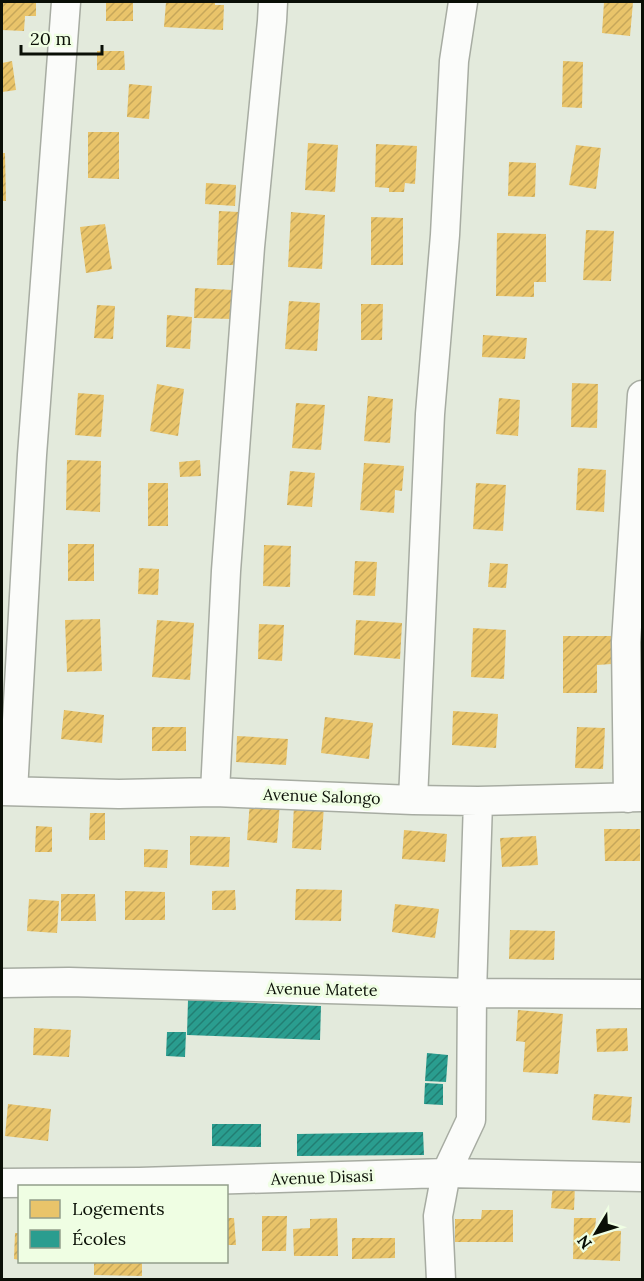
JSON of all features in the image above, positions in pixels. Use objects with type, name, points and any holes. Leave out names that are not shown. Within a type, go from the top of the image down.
[{"type":"street","points":[[7,791],[66,2]]},
{"type":"street","points":[[215,792],[226,571],[250,247],[273,2]]},
{"type":"street","points":[[412,800],[430,414],[445,235],[454,61],[463,2]]},
{"type":"street","points":[[635,797],[626,642],[642,395]]},
{"type":"street","name":"Avenue Salongo","points":[[7,791],[119,794],[215,792],[478,801],[635,797]]},
{"type":"street","points":[[441,1280],[438,1216],[446,1173],[471,1120],[478,801]]},
{"type":"street","name":"Avenue Matete","points":[[2,983],[69,982],[472,993],[642,994]]},
{"type":"street","name":"Avenue Disasi","points":[[2,1183],[139,1182],[446,1173],[642,1177]]},
{"type":"building: Logements","points":[[2,2],[36,2],[36,16],[25,16],[24,31],[2,30]]},
{"type":"building: Logements","points":[[106,2],[133,2],[133,21],[106,21]]},
{"type":"building: Logements","points":[[166,2],[215,2],[215,5],[224,5],[223,30],[164,27]]},
{"type":"building: Logements","points":[[604,2],[633,2],[630,36],[602,33]]},
{"type":"building: Logements","points":[[97,51],[124,51],[125,70],[97,70]]},
{"type":"building: Logements","points":[[12,61],[16,90],[2,92],[2,63]]},
{"type":"building: Logements","points":[[563,61],[583,62],[582,108],[562,107]]},
{"type":"building: Logements","points":[[129,84],[152,86],[149,119],[127,117]]},
{"type":"building: Logements","points":[[88,132],[119,132],[119,179],[88,178]]},
{"type":"building: Logements","points":[[308,143],[338,145],[335,192],[305,190]]},
{"type":"building: Logements","points":[[376,144],[417,146],[415,184],[405,183],[404,192],[389,192],[389,188],[375,187]]},
{"type":"building: Logements","points":[[576,145],[601,148],[596,189],[569,185]]},
{"type":"building: Logements","points":[[2,153],[5,153],[6,201],[2,201]]},
{"type":"building: Logements","points":[[509,162],[536,163],[535,197],[508,196]]},
{"type":"building: Logements","points":[[206,183],[236,185],[235,206],[205,204]]},
{"type":"building: Logements","points":[[219,211],[239,212],[237,265],[217,265]]},
{"type":"building: Logements","points":[[291,212],[325,215],[322,269],[288,267]]},
{"type":"building: Logements","points":[[371,217],[403,218],[403,265],[371,265]]},
{"type":"building: Logements","points":[[105,224],[112,269],[86,273],[80,227]]},
{"type":"building: Logements","points":[[586,230],[614,231],[611,281],[583,280]]},
{"type":"building: Logements","points":[[497,233],[546,234],[546,282],[534,282],[534,297],[496,296]]},
{"type":"building: Logements","points":[[195,288],[233,290],[232,319],[194,318]]},
{"type":"building: Logements","points":[[289,301],[320,303],[317,351],[285,349]]},
{"type":"building: Logements","points":[[361,304],[383,304],[382,340],[361,340]]},
{"type":"building: Logements","points":[[97,305],[115,306],[113,339],[94,338]]},
{"type":"building: Logements","points":[[167,315],[192,317],[190,349],[166,347]]},
{"type":"building: Logements","points":[[483,335],[527,338],[525,359],[482,357]]},
{"type":"building: Logements","points":[[572,383],[598,384],[597,428],[571,427]]},
{"type":"building: Logements","points":[[157,384],[184,389],[178,436],[150,431]]},
{"type":"building: Logements","points":[[78,393],[104,395],[101,437],[75,435]]},
{"type":"building: Logements","points":[[368,396],[393,399],[390,443],[364,441]]},
{"type":"building: Logements","points":[[499,398],[520,400],[518,436],[496,434]]},
{"type":"building: Logements","points":[[296,403],[325,405],[321,450],[292,448]]},
{"type":"building: Logements","points":[[67,460],[101,461],[100,512],[66,510]]},
{"type":"building: Logements","points":[[200,460],[201,476],[180,477],[179,462]]},
{"type":"building: Logements","points":[[364,463],[404,466],[402,491],[395,490],[394,513],[360,510]]},
{"type":"building: Logements","points":[[578,468],[606,470],[604,512],[576,510]]},
{"type":"building: Logements","points":[[290,471],[315,473],[312,507],[287,505]]},
{"type":"building: Logements","points":[[148,483],[168,483],[168,526],[148,526]]},
{"type":"building: Logements","points":[[476,483],[506,485],[503,531],[473,529]]},
{"type":"building: Logements","points":[[68,544],[94,544],[94,581],[68,581]]},
{"type":"building: Logements","points":[[264,545],[291,546],[290,587],[263,586]]},
{"type":"building: Logements","points":[[355,561],[377,562],[375,596],[353,595]]},
{"type":"building: Logements","points":[[490,563],[508,564],[506,588],[488,587]]},
{"type":"building: Logements","points":[[139,568],[159,569],[158,595],[138,594]]},
{"type":"building: Logements","points":[[100,619],[102,671],[67,672],[65,620]]},
{"type":"building: Logements","points":[[157,620],[194,623],[190,680],[152,677]]},
{"type":"building: Logements","points":[[356,620],[402,623],[400,659],[354,655]]},
{"type":"building: Logements","points":[[259,624],[284,625],[282,661],[258,659]]},
{"type":"building: Logements","points":[[473,628],[506,630],[504,679],[471,677]]},
{"type":"building: Logements","points":[[563,636],[612,636],[612,664],[597,665],[597,693],[563,693]]},
{"type":"building: Logements","points":[[64,710],[104,715],[102,743],[61,739]]},
{"type":"building: Logements","points":[[453,711],[498,714],[496,748],[452,745]]},
{"type":"building: Logements","points":[[325,717],[373,723],[369,759],[321,753]]},
{"type":"building: Logements","points":[[152,727],[186,727],[186,751],[152,751]]},
{"type":"building: Logements","points":[[577,727],[605,728],[603,769],[575,768]]},
{"type":"building: Logements","points":[[237,736],[288,739],[286,765],[236,762]]},
{"type":"building: Logements","points":[[250,801],[280,803],[277,843],[247,840]]},
{"type":"building: Logements","points":[[294,804],[324,806],[321,850],[292,848]]},
{"type":"building: Logements","points":[[90,813],[105,813],[105,840],[89,840]]},
{"type":"building: Logements","points":[[36,826],[52,827],[52,852],[35,852]]},
{"type":"building: Logements","points":[[604,829],[640,829],[640,861],[605,861]]},
{"type":"building: Logements","points":[[404,830],[447,834],[445,862],[402,859]]},
{"type":"building: Logements","points":[[190,836],[230,837],[229,867],[190,865]]},
{"type":"building: Logements","points":[[536,836],[538,865],[502,867],[500,838]]},
{"type":"building: Logements","points":[[144,849],[168,850],[167,868],[144,867]]},
{"type":"building: Logements","points":[[296,889],[342,890],[341,921],[295,920]]},
{"type":"building: Logements","points":[[235,890],[236,910],[212,910],[212,891]]},
{"type":"building: Logements","points":[[125,891],[165,892],[165,920],[125,920]]},
{"type":"building: Logements","points":[[61,894],[95,894],[96,921],[61,921]]},
{"type":"building: Logements","points":[[29,899],[59,901],[57,933],[27,931]]},
{"type":"building: Logements","points":[[395,904],[439,909],[435,938],[392,932]]},
{"type":"building: Logements","points":[[510,930],[555,931],[554,960],[509,959]]},
{"type":"building: Logements","points":[[518,1010],[563,1014],[558,1074],[523,1072],[525,1042],[516,1041]]},
{"type":"building: Logements","points":[[34,1028],[71,1030],[69,1057],[33,1055]]},
{"type":"building: Logements","points":[[627,1028],[628,1051],[597,1052],[596,1029]]},
{"type":"building: Logements","points":[[594,1094],[632,1097],[630,1123],[592,1120]]},
{"type":"building: Logements","points":[[8,1104],[51,1109],[48,1141],[5,1136]]},
{"type":"building: Logements","points":[[553,1183],[575,1185],[574,1210],[551,1208]]},
{"type":"building: Logements","points":[[482,1210],[513,1210],[513,1242],[455,1242],[455,1219],[481,1219]]},
{"type":"building: Logements","points":[[262,1216],[287,1216],[286,1251],[262,1251]]},
{"type":"building: Logements","points":[[228,1218],[234,1218],[236,1245],[228,1245]]},
{"type":"building: Logements","points":[[337,1218],[338,1256],[294,1256],[293,1229],[310,1228],[310,1219]]},
{"type":"building: Logements","points":[[574,1218],[596,1218],[595,1230],[621,1231],[620,1261],[573,1259]]},
{"type":"building: Logements","points":[[15,1233],[18,1233],[18,1260],[14,1259]]},
{"type":"building: Logements","points":[[352,1238],[395,1238],[395,1258],[352,1259]]},
{"type":"building: Logements","points":[[94,1263],[142,1263],[142,1276],[94,1275]]},
{"type":"building: Écoles","points":[[188,1000],[321,1006],[320,1040],[187,1035]]},
{"type":"building: Écoles","points":[[167,1032],[186,1032],[185,1057],[166,1056]]},
{"type":"building: Écoles","points":[[427,1053],[448,1055],[446,1082],[425,1081]]},
{"type":"building: Écoles","points":[[425,1083],[443,1084],[443,1105],[424,1104]]},
{"type":"building: Écoles","points":[[212,1124],[261,1124],[261,1147],[212,1146]]},
{"type":"building: Écoles","points":[[423,1132],[424,1155],[297,1156],[297,1134]]}]
